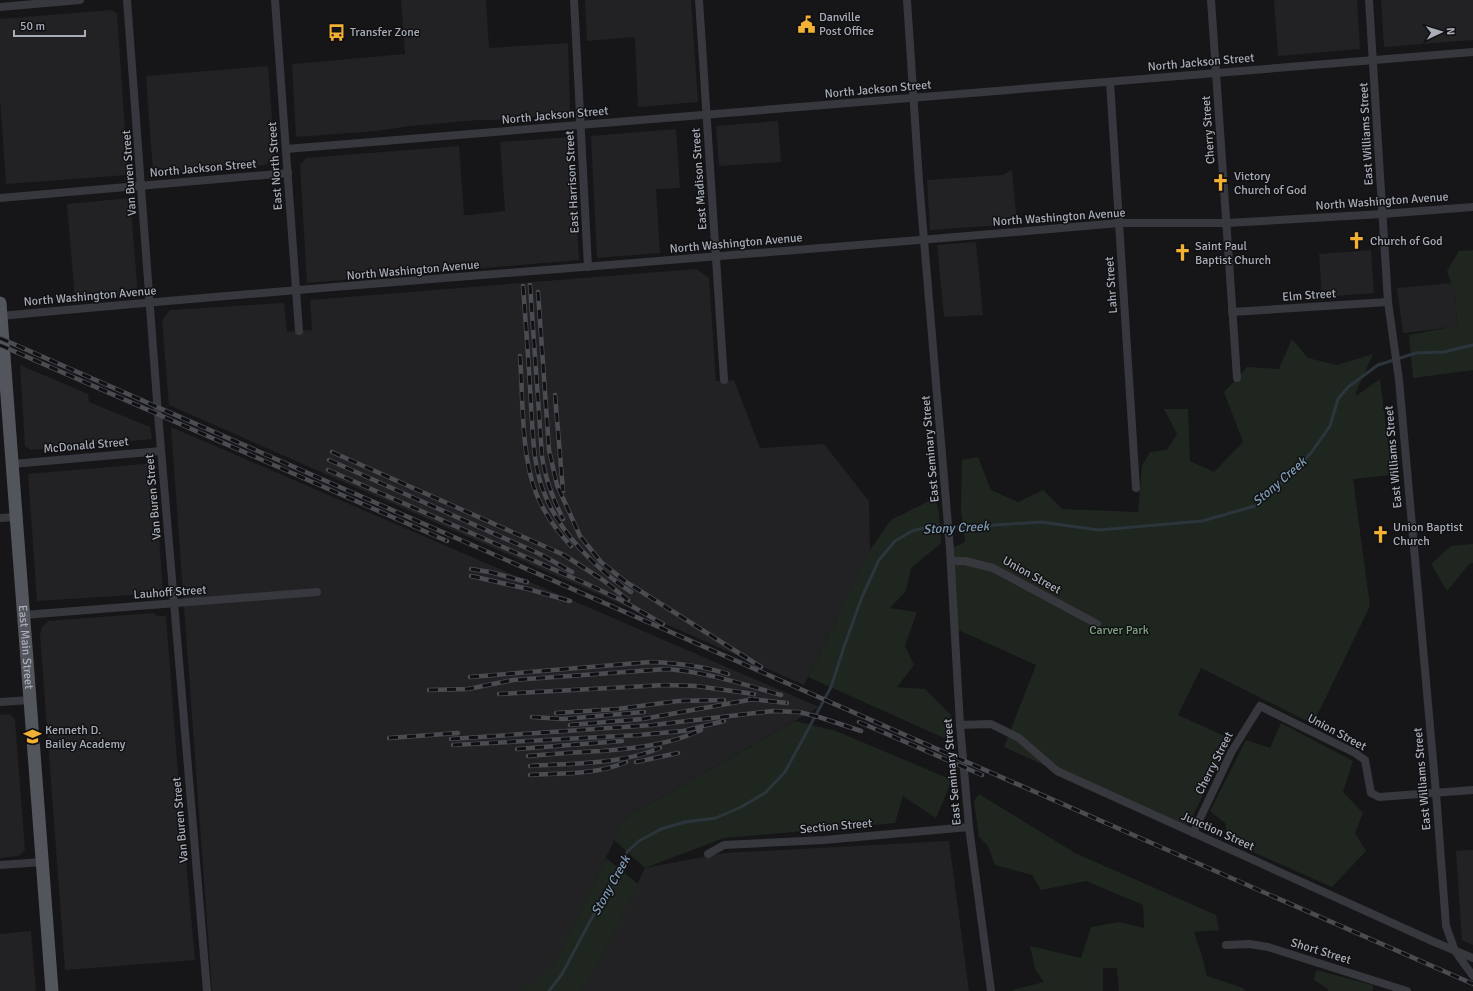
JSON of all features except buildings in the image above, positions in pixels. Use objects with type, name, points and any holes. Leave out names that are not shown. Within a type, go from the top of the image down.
[{"type":"main road","name":"East Main Street","points":[[0,310],[3,393],[12,464],[52,991]]},
{"type":"street","points":[[0,7],[80,0]]},
{"type":"street","name":"Van Buren Street","points":[[128,0],[149,302],[173,604],[207,991]]},
{"type":"street","name":"East North Street","points":[[275,0],[299,331]]},
{"type":"street","name":"East Harrison Street","points":[[574,0],[588,267]]},
{"type":"street","name":"East Madison Street","points":[[699,0],[724,380]]},
{"type":"street","name":"East Seminary Street","points":[[907,0],[924,239],[951,561],[960,725],[969,827],[991,991]]},
{"type":"street","name":"Cherry Street","points":[[1211,0],[1237,378]]},
{"type":"street","name":"East Williams Street","points":[[1370,0],[1388,302],[1398,380],[1436,793],[1446,926],[1455,951],[1473,976]]},
{"type":"street","name":"North Jackson Street","points":[[286,149],[1473,52]]},
{"type":"street","name":"Lahr Street","points":[[1110,82],[1136,488]]},
{"type":"street","name":"North Jackson Street","points":[[0,198],[288,173]]},
{"type":"street","name":"North Washington Avenue","points":[[0,310],[149,302],[296,291],[1120,223],[1227,222],[1382,214],[1473,207]]},
{"type":"street","name":"Elm Street","points":[[1232,312],[1388,302]]},
{"type":"street","name":"McDonald Street","points":[[12,464],[161,451]]},
{"type":"street","points":[[0,518],[16,517]]},
{"type":"street","name":"Union Street","points":[[951,561],[965,561],[993,568],[1098,624]]},
{"type":"street","name":"Lauhoff Street","points":[[24,615],[317,592]]},
{"type":"street","points":[[0,702],[30,700]]},
{"type":"street","name":"Cherry Street","points":[[1193,833],[1232,751],[1260,706]]},
{"type":"street","name":"Union Street","points":[[1260,706],[1355,753],[1365,760],[1370,792],[1379,797],[1436,793]]},
{"type":"street","name":"Junction Street","points":[[960,725],[991,724],[1019,738],[1057,771],[1473,958]]},
{"type":"street","points":[[1436,793],[1473,790]]},
{"type":"street","name":"Section Street","points":[[708,854],[724,846],[824,840],[969,827]]},
{"type":"street","points":[[0,865],[42,862]]},
{"type":"street","name":"Short Street","points":[[1226,945],[1250,944],[1268,947],[1407,991]]},
{"type":"shaded area","points":[[401,0],[486,0],[489,48],[568,43],[570,114],[479,120],[410,126],[376,131],[296,137],[292,64],[405,54]]},
{"type":"shaded area","points":[[585,0],[691,0],[698,102],[638,107],[635,37],[587,41]]},
{"type":"shaded area","points":[[1274,0],[1357,0],[1360,49],[1278,56]]},
{"type":"shaded area","points":[[1381,0],[1473,0],[1473,40],[1384,47]]},
{"type":"shaded area","points":[[112,10],[117,13],[128,175],[6,184],[0,99],[0,19]]},
{"type":"shaded area","points":[[268,66],[275,158],[265,165],[153,173],[146,76]]},
{"type":"shaded area","points":[[778,121],[781,162],[719,166],[716,126]]},
{"type":"shaded area","points":[[676,129],[680,188],[656,189],[660,253],[597,258],[591,136]]},
{"type":"shaded area","points":[[572,137],[579,260],[307,283],[300,165],[306,158],[459,146],[464,215],[470,215],[505,211],[500,142]]},
{"type":"shaded area","points":[[1012,170],[1017,224],[930,230],[927,180],[1003,175]]},
{"type":"shaded area","points":[[130,198],[138,295],[75,300],[67,204]]},
{"type":"shaded area","points":[[976,242],[983,315],[944,317],[937,245]]},
{"type":"shaded area","points":[[1371,250],[1374,293],[1322,297],[1319,254]]},
{"type":"shaded area","points":[[696,269],[709,278],[716,381],[734,380],[760,448],[824,444],[869,501],[870,550],[804,685],[169,405],[162,320],[170,310],[284,303],[287,332],[312,330],[310,300]]},
{"type":"shaded area","points":[[1451,283],[1455,294],[1457,324],[1450,327],[1403,333],[1397,288]]},
{"type":"shaded area","points":[[20,365],[88,394],[89,402],[150,427],[152,439],[31,450],[25,446]]},
{"type":"shaded area","points":[[171,427],[819,707],[625,818],[552,969],[521,991],[212,991]]},
{"type":"shaded area","points":[[154,463],[163,593],[37,601],[28,474]]},
{"type":"shaded area","points":[[153,613],[157,616],[166,616],[178,773],[195,960],[65,970],[40,634],[42,627],[48,621]]},
{"type":"shaded area","points":[[10,714],[15,720],[25,850],[19,856],[0,858],[0,715]]},
{"type":"shaded area","points":[[949,841],[969,991],[582,991],[605,952],[645,868],[724,853]]},
{"type":"shaded area","points":[[1473,850],[1473,945],[1462,940],[1456,851]]},
{"type":"shaded area","points":[[31,931],[36,991],[0,991],[0,934]]},
{"type":"green space","points":[[1473,250],[1473,370],[1413,378],[1409,335],[1450,327],[1457,324],[1455,294],[1447,271],[1459,251]]},
{"type":"green space","name":"Carver Park","points":[[1292,339],[1308,358],[1337,365],[1373,354],[1356,392],[1356,396],[1380,379],[1392,475],[1353,479],[1370,606],[1313,724],[1201,668],[1178,715],[1231,739],[1186,829],[1004,747],[1036,665],[954,628],[950,549],[965,542],[961,511],[962,460],[978,457],[991,490],[1018,502],[1043,490],[1062,509],[1138,512],[1142,466],[1150,452],[1167,450],[1177,434],[1164,409],[1188,409],[1190,461],[1214,472],[1243,442],[1224,392],[1247,367],[1279,369]]},
{"type":"green space","points":[[935,498],[939,512],[941,543],[911,568],[906,591],[890,608],[917,612],[905,646],[914,665],[897,687],[925,689],[951,715],[953,742],[808,677],[870,550],[891,520]]},
{"type":"green space","points":[[1473,544],[1473,563],[1470,563],[1447,591],[1431,564],[1451,546]]},
{"type":"green space","points":[[795,721],[836,731],[952,780],[936,818],[903,796],[895,823],[724,838],[645,868],[614,840],[625,818]]},
{"type":"green space","points":[[1281,723],[1353,761],[1343,792],[1363,813],[1355,833],[1366,851],[1332,887],[1226,840],[1226,824],[1210,811],[1246,740],[1270,748]]},
{"type":"green space","points":[[979,794],[1075,853],[1216,915],[1219,930],[1194,932],[1207,976],[1243,988],[1245,991],[1119,991],[1117,968],[1103,968],[1103,991],[1013,991],[1012,990],[1044,982],[1035,969],[1030,946],[1081,958],[1091,927],[1119,922],[1144,928],[1143,905],[1086,881],[1041,890],[1032,875],[995,865],[988,846],[979,837],[974,801]]},
{"type":"green space","points":[[606,858],[638,884],[605,952],[582,991],[521,991],[552,968]]},
{"type":"green space","points":[[1316,970],[1373,985],[1373,991],[1328,991],[1328,989],[1314,980]]},
{"type":"waterway","name":"Stony Creek","points":[[549,991],[562,974],[627,852],[639,841],[661,829],[685,822],[716,818],[741,807],[765,793],[785,772],[831,687],[862,597],[879,560],[895,541],[912,531],[931,526],[965,527],[1041,522],[1099,530],[1202,521],[1255,506],[1277,487],[1311,453],[1330,426],[1338,399],[1348,387],[1378,365],[1416,353],[1444,352],[1473,345]]},
{"type":"railway","points":[[530,285],[542,456],[545,473],[563,519]]},
{"type":"railway","points":[[523,286],[533,439],[541,484],[552,509],[570,537],[605,573],[631,592]]},
{"type":"railway","points":[[538,292],[549,450],[557,485],[580,536],[601,562],[626,582],[761,667]]},
{"type":"railway","points":[[0,338],[1473,984]]},
{"type":"railway","points":[[0,345],[447,541]]},
{"type":"railway","points":[[520,356],[525,444],[531,478],[539,500],[547,514],[560,534],[571,546]]},
{"type":"railway","points":[[555,395],[563,491]]},
{"type":"railway","points":[[332,452],[564,555],[603,580],[628,600]]},
{"type":"railway","points":[[329,460],[542,555],[572,572]]},
{"type":"railway","points":[[328,470],[587,584],[621,600],[663,624]]},
{"type":"railway","points":[[471,569],[490,572],[527,582]]},
{"type":"railway","points":[[471,576],[528,589],[570,601]]},
{"type":"railway","points":[[470,677],[651,662],[690,665],[728,674]]},
{"type":"railway","points":[[429,690],[468,689],[513,680],[667,669],[710,676],[781,695]]},
{"type":"railway","points":[[499,694],[665,685],[696,686],[754,694]]},
{"type":"railway","points":[[750,699],[787,703]]},
{"type":"railway","points":[[570,725],[643,719],[754,699]]},
{"type":"railway","points":[[556,713],[618,709],[678,701],[724,700]]},
{"type":"railway","points":[[451,739],[653,725],[773,711],[799,712],[861,731]]},
{"type":"railway","points":[[532,717],[563,719],[644,712]]},
{"type":"railway","points":[[453,745],[639,735],[683,731],[724,721]]},
{"type":"railway","points":[[859,722],[982,775]]},
{"type":"railway","points":[[528,756],[640,747],[677,739],[701,730]]},
{"type":"railway","points":[[389,738],[458,733]]},
{"type":"railway","points":[[517,749],[622,741]]},
{"type":"railway","points":[[530,766],[596,762],[629,758],[660,748]]},
{"type":"railway","points":[[636,762],[678,753]]},
{"type":"railway","points":[[530,775],[591,771],[626,762]]},
{"type":"place","name":"Danville Post Office","points":[[806,24]]},
{"type":"place","name":"Transfer Zone","points":[[337,32]]},
{"type":"place","name":"Victory Church of God","points":[[1221,183]]},
{"type":"place","name":"Church of God","points":[[1357,241]]},
{"type":"place","name":"Saint Paul Baptist Church","points":[[1182,253]]},
{"type":"place","name":"Union Baptist Church","points":[[1380,534]]},
{"type":"place","name":"Kenneth D. Bailey Academy","points":[[32,737]]}]
